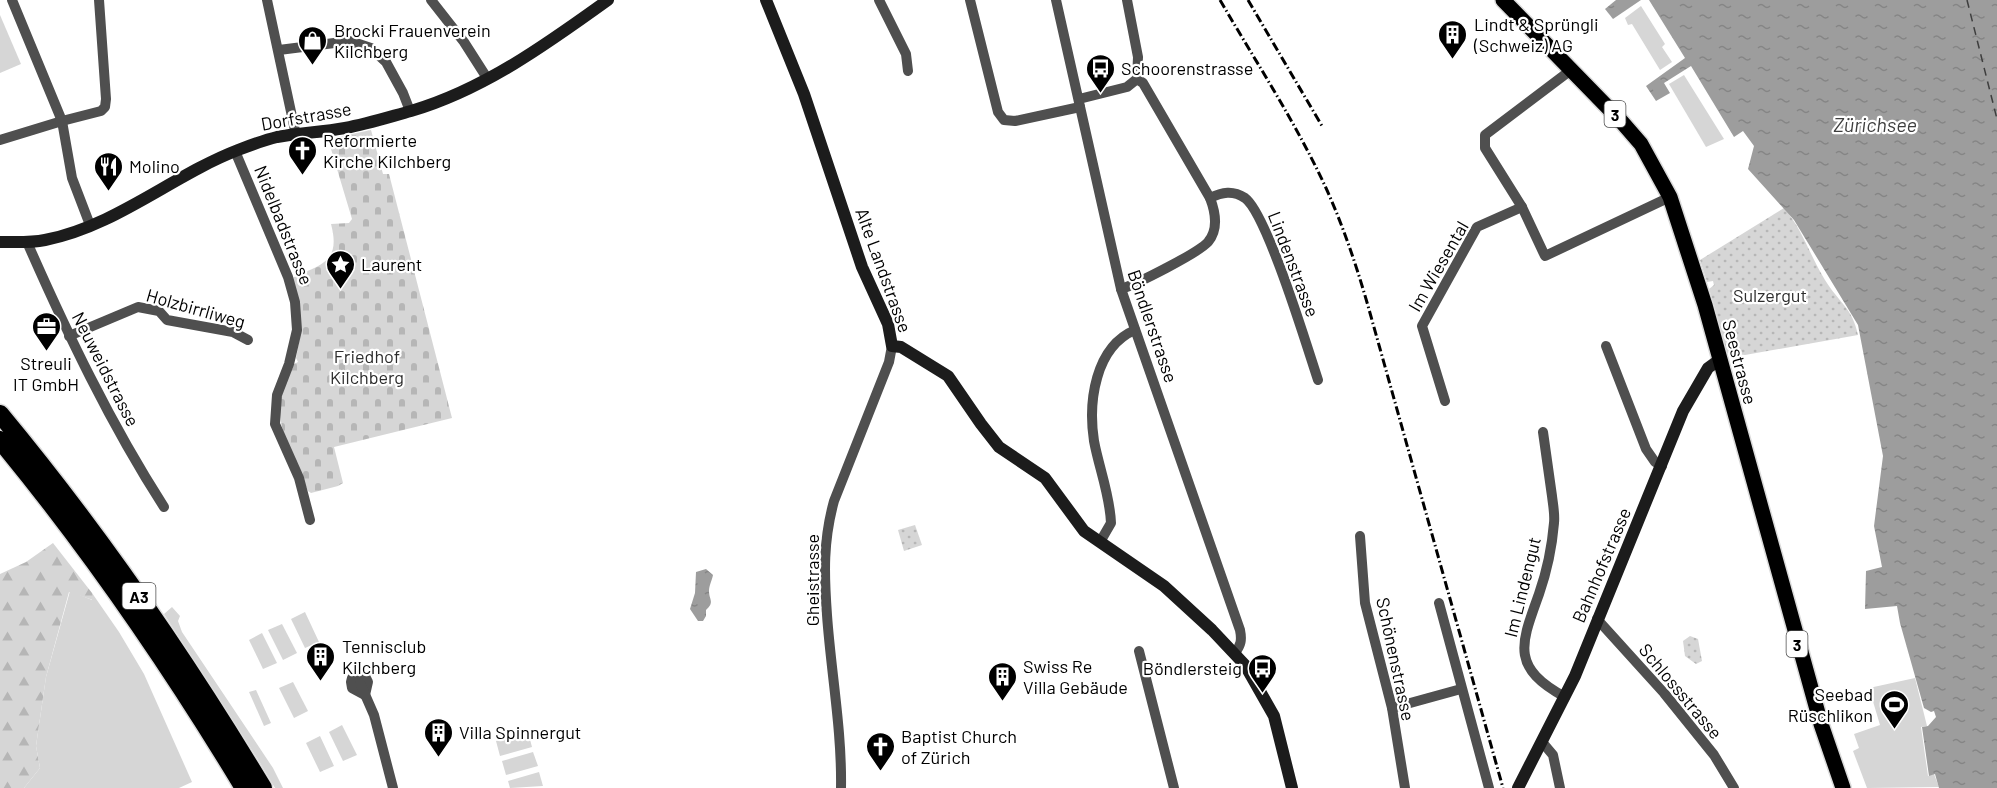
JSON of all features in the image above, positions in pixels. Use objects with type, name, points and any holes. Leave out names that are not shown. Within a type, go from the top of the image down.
[{"type":"highway","name":"A3","points":[[0,414],[106,550],[152,614],[263,788]]},
{"type":"highway","name":"A3","points":[[0,440],[126,606],[244,788]]},
{"type":"main road","name":"Seestrasse","points":[[1503,0],[1641,144],[1670,197],[1695,274],[1795,636],[1843,788]]},
{"type":"street","points":[[12,0],[62,121],[72,178],[90,225]]},
{"type":"street","points":[[0,140],[101,111],[105,107],[99,0]]},
{"type":"street","points":[[267,0],[296,135]]},
{"type":"street","points":[[431,0],[464,42],[487,78]]},
{"type":"street","name":"Dorfstrasse","points":[[0,242],[27,242],[59,237],[90,225],[235,151],[268,140],[346,128],[410,111],[453,96],[555,38],[608,0]]},
{"type":"street","name":"Alte Landstrasse","points":[[766,0],[804,94],[862,267],[888,324],[892,346],[901,347],[948,376],[999,447],[1045,478],[1084,531],[1164,586],[1235,653],[1250,672],[1274,716],[1292,788]]},
{"type":"street","points":[[879,0],[906,54],[908,71]]},
{"type":"street","points":[[970,0],[998,112],[1004,120],[1015,121],[1127,87],[1137,79],[1138,57],[1127,0]]},
{"type":"street","name":"Böndlerstrasse","points":[[1056,0],[1121,290],[1240,630],[1242,639],[1235,653]]},
{"type":"street","points":[[279,50],[350,42],[371,48],[386,62],[410,111]]},
{"type":"street","points":[[1571,70],[1485,135],[1485,148],[1522,207],[1545,256],[1670,197]]},
{"type":"street","points":[[1121,290],[1185,257],[1208,242],[1215,228],[1216,212],[1210,198],[1143,83],[1137,79]]},
{"type":"street","name":"Nidelbadstrasse","points":[[235,151],[288,277],[295,302],[297,330],[289,364],[277,394],[275,424],[299,478],[310,520]]},
{"type":"street","name":"Lindenstrasse","points":[[1210,198],[1221,192],[1244,197],[1259,216],[1293,303],[1318,380]]},
{"type":"street","name":"Im Wiesental","points":[[1445,401],[1422,326],[1477,226],[1522,207]]},
{"type":"street","name":"Neuweidstrasse","points":[[27,242],[69,336],[126,444],[164,507]]},
{"type":"street","name":"Holzbirrliweg","points":[[69,336],[138,306],[159,311],[167,320],[232,332],[248,340]]},
{"type":"street","points":[[1100,542],[1111,523],[1094,440],[1095,391],[1102,361],[1124,335],[1135,330]]},
{"type":"street","name":"Gheistrasse","points":[[841,788],[824,550],[828,521],[834,501],[889,362],[892,346]]},
{"type":"street","points":[[1606,346],[1646,449],[1655,462],[1662,466]]},
{"type":"street","name":"Bahnhofstrasse","points":[[1542,742],[1565,697],[1683,411],[1708,368],[1719,360]]},
{"type":"street","name":"Im Lindengut","points":[[1543,432],[1555,519],[1551,553],[1526,630],[1524,646],[1526,659],[1532,672],[1543,683],[1565,697]]},
{"type":"street","name":"Schönenstrasse","points":[[1360,536],[1365,603],[1392,708],[1405,788]]},
{"type":"street","points":[[1438,603],[1489,788]]},
{"type":"street","name":"Schlossstrasse","points":[[1597,619],[1664,693],[1714,755],[1734,788]]},
{"type":"street","points":[[1139,651],[1174,788]]},
{"type":"street","points":[[360,683],[374,715],[393,788]]},
{"type":"street","points":[[1392,708],[1461,689]]},
{"type":"street","points":[[1518,788],[1542,742],[1553,755],[1560,788]]},
{"type":"green space","points":[[1641,6],[1665,44],[1662,47],[1672,62],[1660,70],[1632,24],[1628,25],[1625,18]]},
{"type":"green space","points":[[0,15],[21,64],[0,73]]},
{"type":"green space","points":[[1684,75],[1724,139],[1706,147],[1669,84]]},
{"type":"green space","name":"Friedhof Kilchberg","points":[[371,130],[383,174],[389,174],[452,418],[334,447],[343,483],[311,493],[308,491],[288,446],[281,423],[281,399],[294,364],[298,362],[296,358],[300,337],[292,278],[320,265],[331,254],[333,237],[331,224],[349,223],[352,219],[328,139]]},
{"type":"green space","name":"Sulzergut","points":[[1784,208],[1791,216],[1830,288],[1849,311],[1858,335],[1745,355],[1727,353],[1709,289],[1714,285],[1713,281],[1707,282],[1700,260]]},
{"type":"green space","points":[[915,525],[922,545],[904,551],[898,530]]},
{"type":"green space","points":[[53,543],[92,593],[93,600],[69,592],[46,677],[36,746],[40,768],[24,788],[0,788],[0,574],[26,562]]},
{"type":"green space","points":[[70,591],[92,600],[92,593],[119,632],[144,674],[192,782],[179,788],[24,788],[40,768],[36,746],[46,677]]},
{"type":"green space","points":[[172,607],[180,616],[178,621],[182,632],[273,768],[283,788],[275,788],[164,614]]},
{"type":"green space","points":[[305,612],[319,642],[305,648],[291,619]]},
{"type":"green space","points":[[282,624],[297,653],[283,660],[268,630]]},
{"type":"green space","points":[[262,633],[277,663],[263,669],[249,640]]},
{"type":"green space","points":[[1690,636],[1698,639],[1702,661],[1696,664],[1685,656],[1683,641]]},
{"type":"green space","name":"Seebad Rüschlikon","points":[[1915,678],[1927,726],[1921,727],[1928,776],[1934,774],[1939,787],[1867,788],[1853,751],[1859,748],[1854,734],[1880,725],[1869,688]]},
{"type":"green space","points":[[293,682],[308,711],[294,718],[279,688]]},
{"type":"green space","points":[[256,690],[271,723],[264,726],[249,692]]},
{"type":"green space","points":[[342,725],[357,755],[343,761],[329,732]]},
{"type":"green space","points":[[528,732],[532,747],[500,756],[496,741]]},
{"type":"green space","points":[[320,736],[334,766],[320,772],[306,743]]},
{"type":"green space","points":[[533,752],[538,766],[506,775],[502,761]]},
{"type":"green space","points":[[539,772],[543,786],[510,788],[508,781]]},
{"type":"water","points":[[1616,0],[1641,0],[1613,19],[1605,9]]},
{"type":"water","name":"Zürichsee","points":[[1649,0],[1997,0],[1997,788],[1939,788],[1935,774],[1929,776],[1922,727],[1928,726],[1936,717],[1934,711],[1931,712],[1924,708],[1897,606],[1865,609],[1866,571],[1882,567],[1874,526],[1883,456],[1858,325],[1794,220],[1748,169],[1754,146],[1743,131],[1734,137],[1691,66],[1664,83],[1670,93],[1656,101],[1646,86],[1685,58]]},
{"type":"water","points":[[706,569],[713,575],[709,589],[711,603],[703,621],[698,621],[690,609],[695,593],[696,572]]},
{"type":"ferry route","points":[[1967,0],[1997,119]]},
{"type":"railway","points":[[1220,0],[1302,140],[1326,188],[1345,234],[1370,313],[1503,788]]},
{"type":"railway","points":[[1248,0],[1322,126]]},
{"type":"place","name":"Lindt & Sprüngli (Schweiz) AG","points":[[1453,60]]},
{"type":"place","name":"Brocki Frauenverein Kilchberg","points":[[313,66]]},
{"type":"place","name":"Schoorenstrasse","points":[[1100,94]]},
{"type":"place","name":"Reformierte Kirche Kilchberg","points":[[302,176]]},
{"type":"place","name":"Molino","points":[[108,192]]},
{"type":"place","name":"Laurent","points":[[340,290]]},
{"type":"place","name":"Streuli IT GmbH","points":[[46,352]]},
{"type":"place","name":"Tennisclub Kilchberg","points":[[321,682]]},
{"type":"place","name":"Böndlersteig","points":[[1263,694]]},
{"type":"place","name":"Swiss Re Villa Gebäude","points":[[1002,702]]},
{"type":"place","name":"Seebad Rüschlikon","points":[[1894,730]]},
{"type":"place","name":"Villa Spinnergut","points":[[438,758]]},
{"type":"place","name":"Baptist Church of Zürich","points":[[880,772]]}]
